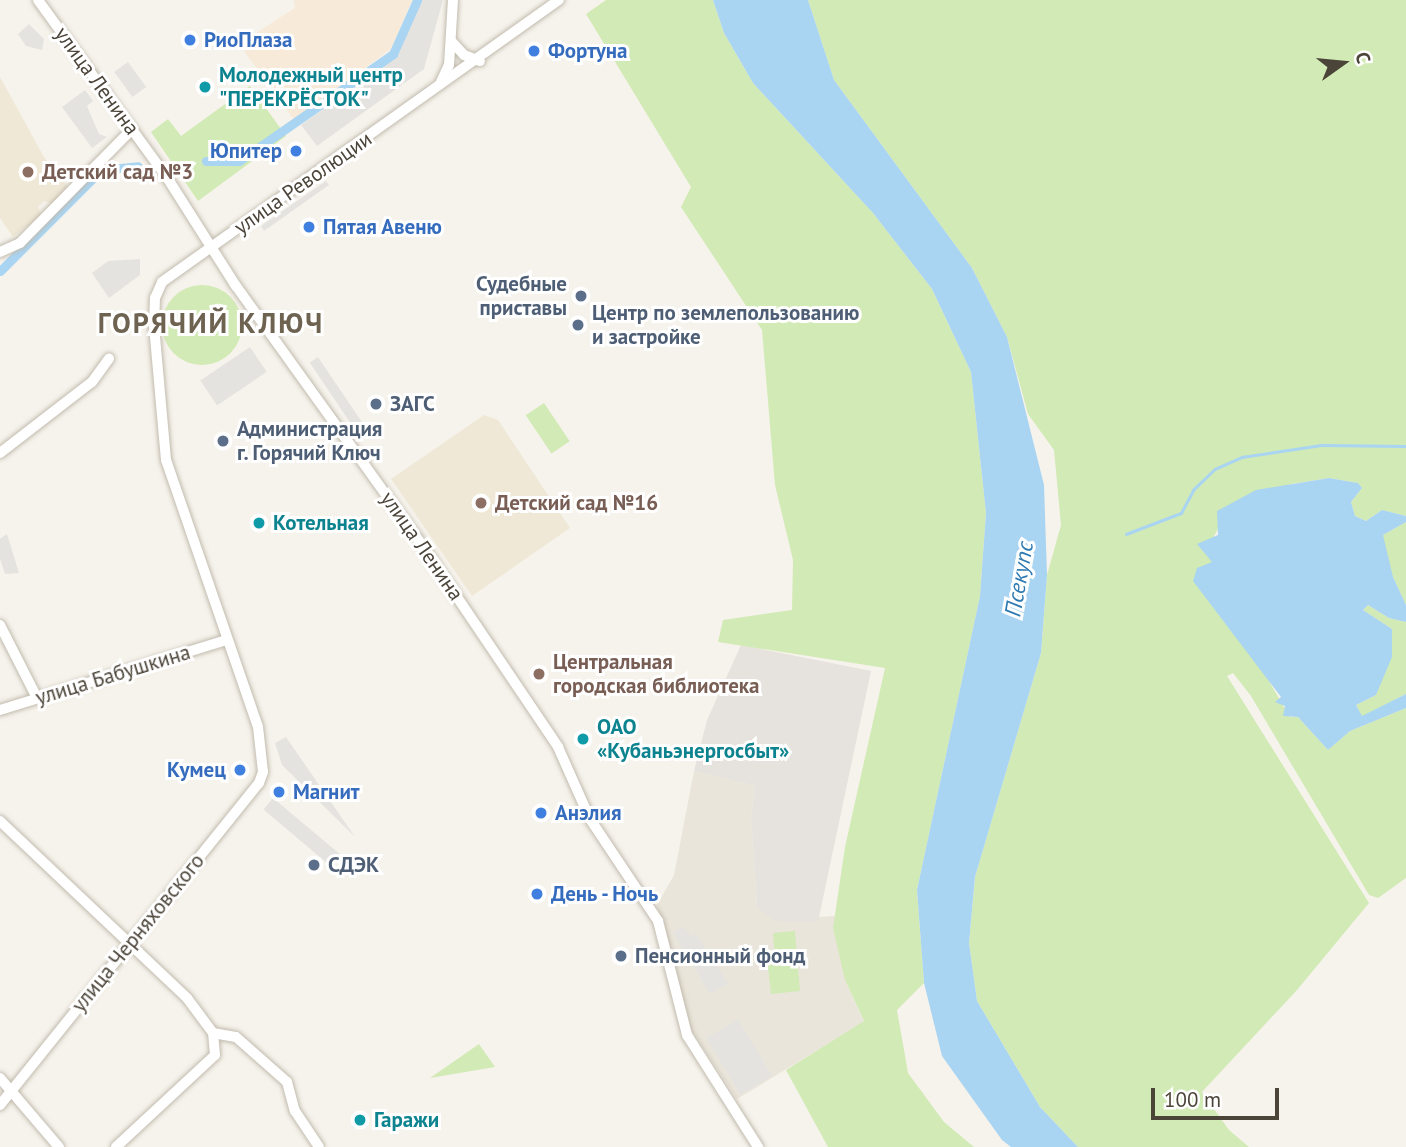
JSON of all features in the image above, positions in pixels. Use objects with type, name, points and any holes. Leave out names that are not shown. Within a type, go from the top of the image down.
[{"type":"street","name":"улица Ленина","points":[[38,0],[132,129],[210,246],[424,548],[558,747],[590,819],[658,921],[678,1015],[758,1147]]},
{"type":"street","points":[[434,91],[446,75],[453,0]]},
{"type":"street","name":"улица Революции","points":[[226,639],[166,460],[155,298],[162,282],[210,246],[480,61],[500,41],[559,0]]},
{"type":"street","points":[[451,41],[464,55],[480,61]]},
{"type":"street","points":[[0,252],[20,243],[132,129]]},
{"type":"street","points":[[0,453],[92,383],[109,359]]},
{"type":"street","points":[[0,625],[37,698]]},
{"type":"street","name":"улица Бабушкина","points":[[0,710],[226,639]]},
{"type":"street","name":"улица Черняховского","points":[[0,1105],[259,783],[263,756],[258,727],[226,639]]},
{"type":"street","points":[[0,821],[187,998],[212,1033],[215,1055],[116,1147]]},
{"type":"street","points":[[212,1033],[236,1037],[287,1082],[295,1111],[319,1147]]},
{"type":"street","points":[[0,1078],[59,1147]]},
{"type":"shaded area","points":[[294,0],[412,0],[391,49],[294,120],[239,44],[295,8]]},
{"type":"shaded area","points":[[420,0],[443,0],[424,69],[317,146],[301,125],[398,56]]},
{"type":"shaded area","points":[[29,24],[44,39],[42,50],[26,46],[18,34]]},
{"type":"shaded area","points":[[128,62],[146,87],[132,97],[114,72]]},
{"type":"shaded area","name":"Детский сад №3","points":[[0,77],[44,157],[68,187],[52,204],[44,201],[38,207],[41,215],[13,237],[0,218]]},
{"type":"shaded area","points":[[85,90],[93,101],[87,106],[99,134],[107,137],[92,148],[62,107]]},
{"type":"shaded area","points":[[326,181],[329,185],[264,231],[261,226]]},
{"type":"shaded area","points":[[140,259],[140,275],[109,298],[92,273],[108,261]]},
{"type":"shaded area","points":[[250,347],[267,372],[217,405],[200,381]]},
{"type":"shaded area","points":[[318,357],[364,426],[356,431],[310,363]]},
{"type":"shaded area","name":"Детский сад №16","points":[[484,415],[498,420],[570,528],[472,596],[391,479]]},
{"type":"shaded area","points":[[7,534],[19,573],[5,574],[0,559],[0,539]]},
{"type":"shaded area","points":[[741,645],[871,671],[818,922],[775,921],[757,907],[751,817],[755,786],[694,771],[707,720]]},
{"type":"shaded area","points":[[286,737],[355,837],[282,765],[275,743]]},
{"type":"shaded area","points":[[694,771],[755,786],[751,817],[757,907],[817,922],[819,917],[835,916],[845,980],[864,1022],[737,1099],[685,1020],[657,905],[674,875]]},
{"type":"shaded area","points":[[273,798],[341,855],[332,867],[263,809]]},
{"type":"shaded area","points":[[684,926],[691,937],[697,934],[728,984],[710,994],[673,933]]},
{"type":"shaded area","points":[[738,1019],[772,1076],[740,1095],[706,1038]]},
{"type":"green space","points":[[606,0],[713,0],[724,33],[753,83],[873,213],[932,289],[971,372],[986,513],[980,596],[917,890],[924,983],[897,1010],[908,1073],[944,1122],[974,1147],[828,1147],[786,1070],[864,1021],[845,980],[833,928],[845,847],[885,668],[718,642],[723,620],[792,610],[793,560],[775,485],[762,330],[681,207],[691,187],[586,14]]},
{"type":"green space","points":[[808,0],[1406,0],[1406,516],[1382,510],[1366,521],[1355,516],[1351,502],[1362,488],[1358,483],[1329,478],[1291,484],[1219,527],[1212,540],[1383,535],[1406,522],[1406,605],[1393,577],[1263,671],[1290,717],[1298,717],[1328,750],[1350,731],[1406,708],[1406,878],[1378,898],[1369,895],[1251,696],[1233,673],[1227,676],[1369,903],[1297,990],[1202,1092],[1229,1130],[1249,1147],[1078,1147],[1040,1107],[977,1001],[969,943],[975,877],[1041,653],[1047,575],[1061,525],[1054,450],[1028,414],[1007,337],[972,268],[834,80]]},
{"type":"green space","points":[[250,86],[286,136],[198,201],[151,132],[168,119],[181,136]]},
{"type":"green space","points":[[202,285],[217,288],[230,297],[239,310],[242,325],[239,340],[230,353],[217,362],[202,365],[187,362],[174,353],[165,340],[162,325],[165,310],[174,297],[187,288]]},
{"type":"green space","points":[[544,403],[570,441],[551,453],[526,415]]},
{"type":"green space","points":[[1368,605],[1389,618],[1406,622],[1406,694],[1362,717],[1356,705],[1376,695],[1392,629],[1363,610]]},
{"type":"green space","points":[[795,931],[800,991],[771,994],[767,958],[775,957],[773,933]]},
{"type":"green space","points":[[479,1044],[495,1067],[430,1078]]},
{"type":"water","name":"Псекупс","points":[[713,0],[808,0],[834,80],[972,268],[1007,337],[1044,485],[1047,575],[1041,653],[975,877],[969,943],[977,1001],[1040,1107],[1078,1147],[1011,1147],[1002,1140],[942,1056],[924,983],[917,890],[980,596],[986,513],[971,372],[932,289],[873,213],[753,83],[724,33]]},
{"type":"water","points":[[1329,478],[1358,483],[1362,488],[1351,502],[1355,516],[1366,521],[1382,510],[1406,516],[1406,522],[1383,535],[1393,577],[1406,605],[1406,622],[1389,618],[1368,605],[1363,610],[1392,629],[1392,657],[1376,695],[1356,705],[1362,716],[1406,694],[1406,708],[1350,731],[1328,750],[1298,717],[1283,716],[1285,706],[1275,702],[1281,697],[1193,581],[1197,568],[1212,562],[1197,544],[1218,535],[1217,511],[1256,490]]},
{"type":"waterway","points":[[206,161],[239,161],[393,54],[417,0]]},
{"type":"waterway","points":[[0,271],[101,170],[138,166]]},
{"type":"waterway","points":[[1126,534],[1181,513],[1193,490],[1215,469],[1242,457],[1321,445],[1406,446]]},
{"type":"place","name":"РиоПлаза","points":[[190,40]]},
{"type":"place","name":"Фортуна","points":[[534,51]]},
{"type":"place","name":"Молодежный центр \"ПЕРЕКРЁСТОК\"","points":[[205,87]]},
{"type":"place","name":"Юпитер","points":[[296,151]]},
{"type":"place","name":"Детский сад №3","points":[[28,172]]},
{"type":"place","name":"Пятая Авеню","points":[[309,227]]},
{"type":"place","name":"Судебные приставы","points":[[581,296]]},
{"type":"place","name":"Центр по землепользованию и застройке","points":[[578,325]]},
{"type":"place","name":"ЗАГС","points":[[376,404]]},
{"type":"place","name":"Администрация г. Горячий Ключ","points":[[223,441]]},
{"type":"place","name":"Детский сад №16","points":[[481,503]]},
{"type":"place","name":"Котельная","points":[[259,523]]},
{"type":"place","name":"Центральная городская библиотека","points":[[539,674]]},
{"type":"place","name":"ОАО «Кубаньэнергосбыт»","points":[[583,739]]},
{"type":"place","name":"Кумец","points":[[240,770]]},
{"type":"place","name":"Магнит","points":[[279,792]]},
{"type":"place","name":"Анэлия","points":[[541,813]]},
{"type":"place","name":"СДЭК","points":[[314,865]]},
{"type":"place","name":"День - Ночь","points":[[537,894]]},
{"type":"place","name":"Пенсионный фонд","points":[[621,956]]},
{"type":"place","name":"Гаражи","points":[[360,1120]]},
{"type":"district","name":"ГОРЯЧИЙ КЛЮЧ","points":[[211,323]]}]
